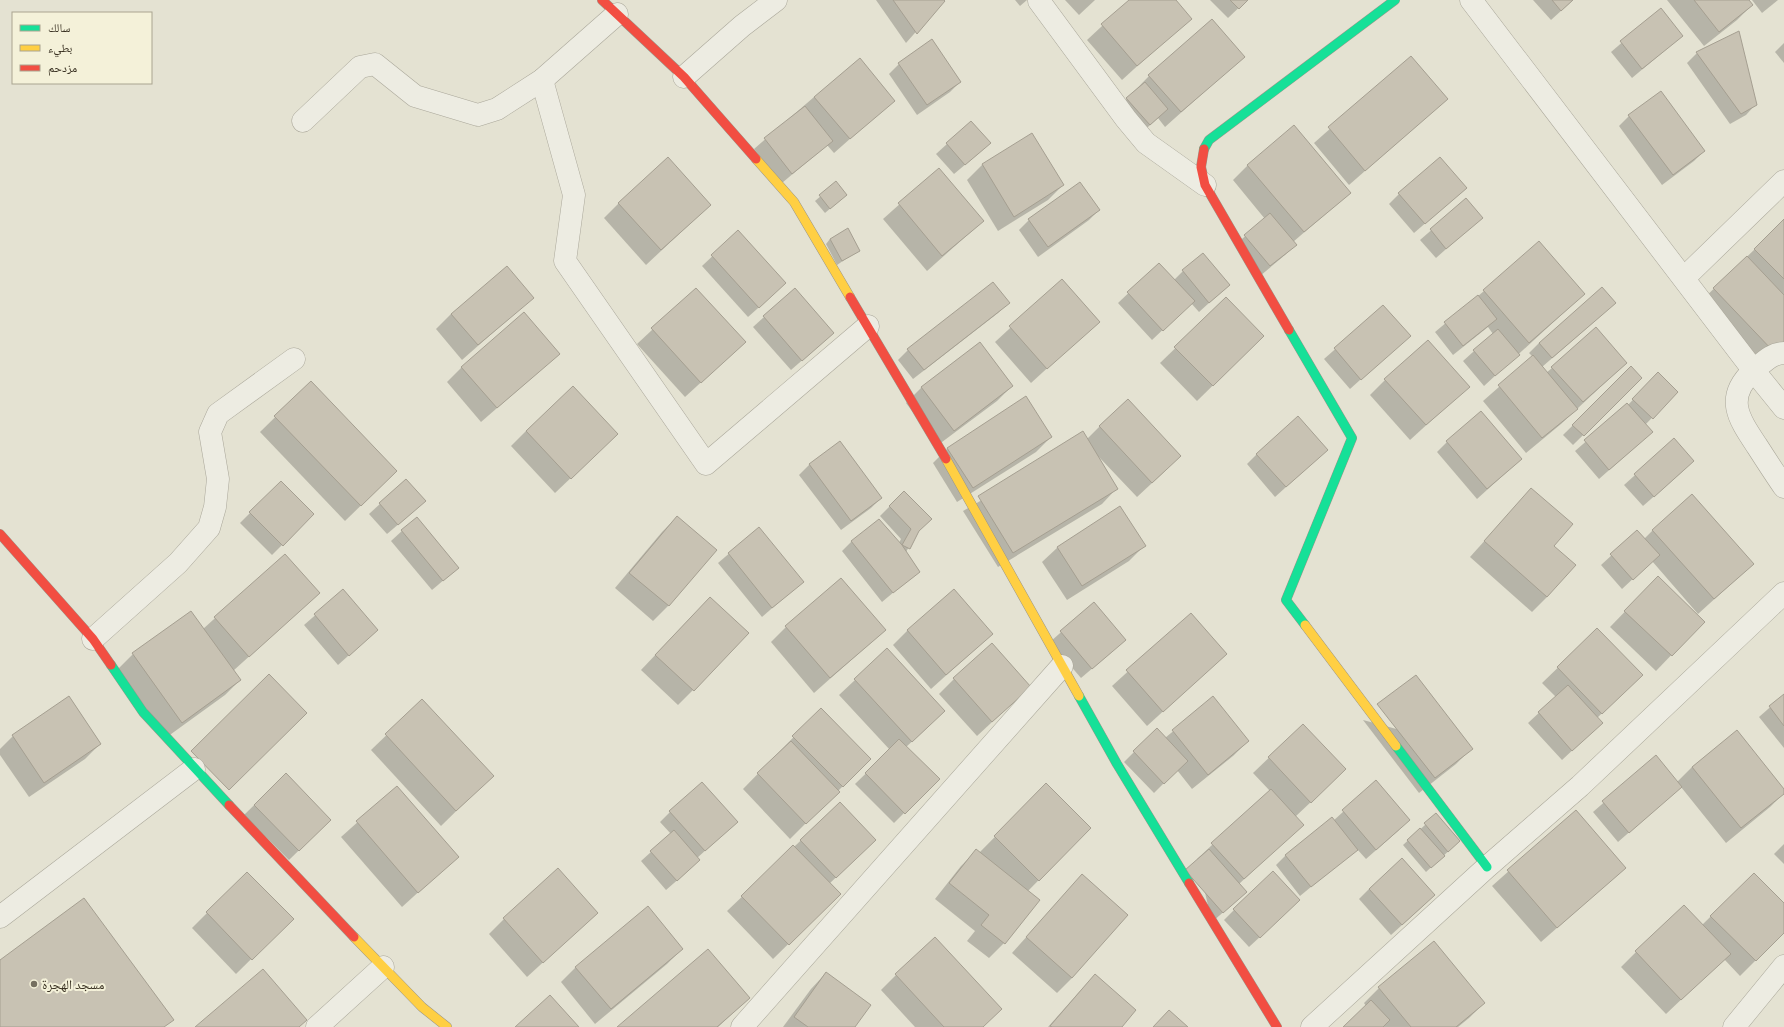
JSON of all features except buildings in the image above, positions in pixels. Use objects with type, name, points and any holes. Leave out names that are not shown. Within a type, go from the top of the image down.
[{"type":"street","points":[[684,77],[742,26],[776,0]]},
{"type":"street","points":[[1395,0],[1209,140],[1203,151],[1200,168],[1205,185],[1352,438],[1286,600],[1487,868]]},
{"type":"street","points":[[1471,0],[1754,371],[1784,408]]},
{"type":"street","points":[[1039,1],[1126,119],[1146,143],[1205,185]]},
{"type":"street","points":[[303,121],[360,68],[374,64],[415,96],[478,115],[497,109],[542,80],[610,7],[684,77],[794,202],[948,462],[1117,764],[1277,1027]]},
{"type":"street","points":[[542,80],[574,195],[565,261],[706,464],[868,326]]},
{"type":"street","points":[[1684,278],[1784,181]]},
{"type":"street","points":[[1784,353],[1771,357],[1744,381],[1737,394],[1736,404],[1738,413],[1746,430],[1784,487]]},
{"type":"street","points":[[93,639],[178,563],[209,528],[215,506],[218,479],[210,432],[218,414],[294,359]]},
{"type":"street","points":[[0,534],[93,639],[143,712],[194,769],[422,1007],[447,1027]]},
{"type":"street","points":[[1312,1027],[1487,868],[1580,786],[1784,593]]},
{"type":"street","points":[[742,1027],[1062,666]]},
{"type":"street","points":[[0,917],[194,769]]},
{"type":"street","points":[[1734,1027],[1784,966]]},
{"type":"street","points":[[318,1027],[383,967]]},
{"type":"traffic: fast","points":[[1204,149],[1209,140],[1395,0]]},
{"type":"traffic: fast","points":[[1289,330],[1352,438],[1286,600],[1305,625]]},
{"type":"traffic: fast","points":[[111,665],[143,712],[229,805]]},
{"type":"traffic: fast","points":[[1079,696],[1117,764],[1189,883]]},
{"type":"traffic: fast","points":[[1396,746],[1487,867]]},
{"type":"traffic: slow","points":[[756,159],[794,202],[850,297]]},
{"type":"traffic: slow","points":[[946,459],[1079,696]]},
{"type":"traffic: slow","points":[[1305,625],[1396,746]]},
{"type":"traffic: slow","points":[[354,937],[422,1007],[447,1027]]},
{"type":"traffic: jam","points":[[602,0],[684,77],[756,159]]},
{"type":"traffic: jam","points":[[1204,149],[1201,167],[1205,185],[1289,330]]},
{"type":"traffic: jam","points":[[850,297],[946,459]]},
{"type":"traffic: jam","points":[[0,534],[93,639],[111,665]]},
{"type":"traffic: jam","points":[[229,805],[354,937]]},
{"type":"traffic: jam","points":[[1189,883],[1277,1027]]},
{"type":"place","name":"مسجد الهجرة","points":[[34,984]]}]
